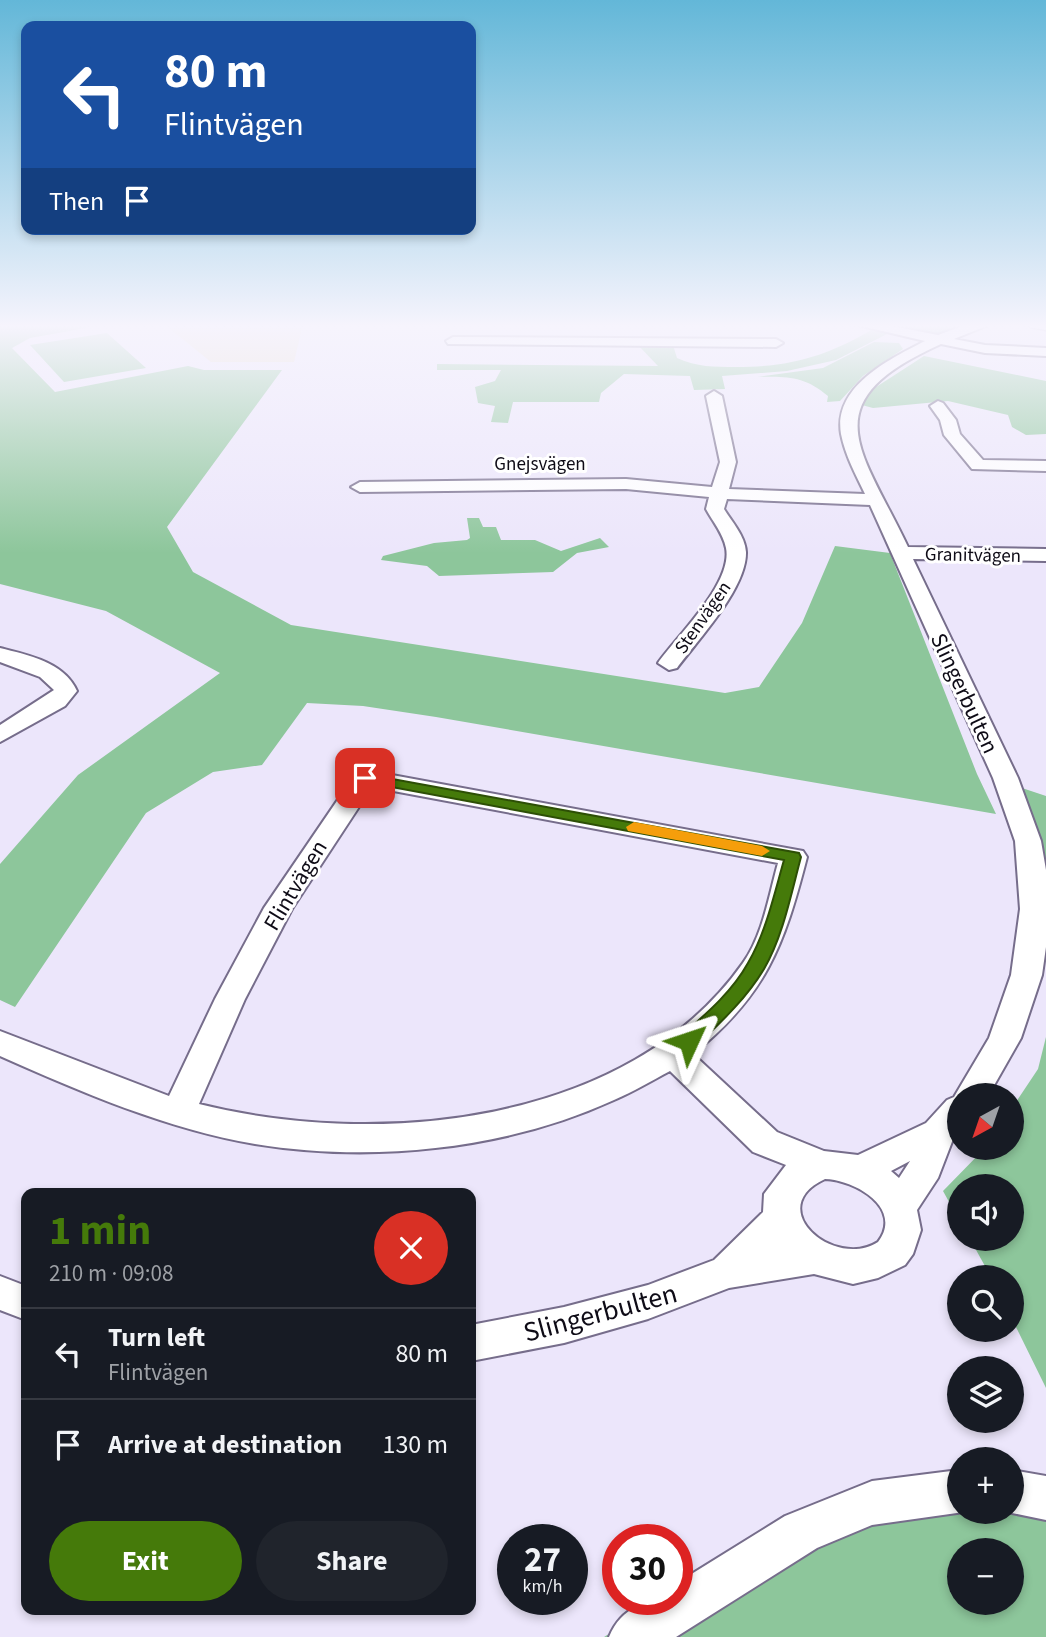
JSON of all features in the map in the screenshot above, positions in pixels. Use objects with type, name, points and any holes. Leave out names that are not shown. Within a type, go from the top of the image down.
[{"type":"street","points":[[715,400],[728,462],[719,493]]},
{"type":"street","name":"Slingerbulten","points":[[855,400],[850,439],[1019,814],[1028,841],[1037,888],[1035,950],[1028,982],[1004,1045],[979,1083]]},
{"type":"street","points":[[938,406],[948,419],[952,435],[978,466],[1046,466]]},
{"type":"street","name":"Gnejsvägen","points":[[360,488],[614,484],[795,499],[877,500]]},
{"type":"street","name":"Stenvägen","points":[[669,663],[735,566],[734,542],[715,509],[719,493]]},
{"type":"street","name":"Granitvägen","points":[[901,553],[1046,555]]},
{"type":"street","points":[[0,655],[38,668],[60,680],[66,691],[57,701],[0,735]]},
{"type":"street","name":"Flintvägen","points":[[0,1043],[81,1078],[179,1111],[254,1130],[306,1138],[411,1139],[510,1122],[615,1084],[673,1054],[726,1007],[756,967],[774,925],[793,857],[365,778],[278,908],[230,999],[179,1111]]},
{"type":"street","points":[[673,1054],[765,1142],[776,1166],[788,1232],[800,1246],[816,1257],[845,1266],[873,1264],[895,1251],[904,1230],[900,1206],[888,1189],[861,1171],[822,1165],[765,1142]]},
{"type":"street","points":[[861,1171],[947,1122]]},
{"type":"street","points":[[900,1206],[925,1168],[947,1123]]},
{"type":"street","points":[[782,1206],[797,1175],[822,1165]]},
{"type":"street","name":"Slingerbulten","points":[[727,1272],[782,1206]]},
{"type":"street","name":"Slingerbulten","points":[[476,1342],[564,1325],[648,1302],[727,1272],[816,1257]]},
{"type":"street","points":[[0,1293],[21,1301]]},
{"type":"street","points":[[633,1637],[802,1532],[872,1503],[947,1494]]},
{"type":"street","points":[[1024,1494],[1046,1498]]},
{"type":"green space","points":[[0,400],[260,400],[167,527],[193,572],[291,625],[725,693],[759,687],[802,623],[835,546],[890,553],[977,774],[996,814],[436,717],[363,706],[307,703],[262,765],[213,772],[146,813],[15,1007],[0,1000],[0,864],[78,775],[220,673],[106,611],[0,584]]},
{"type":"green space","points":[[478,400],[599,400],[513,402],[508,423],[491,422],[495,406],[478,403]]},
{"type":"green space","points":[[862,400],[1046,400],[1046,434],[1026,435],[1012,427],[1008,415],[948,401],[873,408],[858,404]]},
{"type":"green space","points":[[467,518],[479,518],[483,527],[496,527],[501,540],[535,540],[561,551],[600,538],[609,547],[577,553],[553,572],[439,576],[427,566],[381,560],[383,556],[434,543],[467,540],[470,538]]},
{"type":"green space","points":[[1010,784],[1046,796],[1046,905]]},
{"type":"green space","points":[[1046,1037],[1046,1388],[1023,1342],[1024,1265],[984,1265],[977,1251],[1024,1251],[1024,1174],[960,1174],[973,1160],[1024,1160],[1024,1090],[1038,1069]]},
{"type":"green space","points":[[894,1497],[947,1509],[947,1524],[1024,1524],[1024,1515],[1046,1518],[1046,1637],[604,1637],[638,1615],[693,1615],[693,1592]]},
{"type":"slow traffic","points":[[634,827],[762,851]]},
{"type":"route","points":[[365,778],[793,857],[774,925],[756,967],[726,1007],[689,1041]]}]
